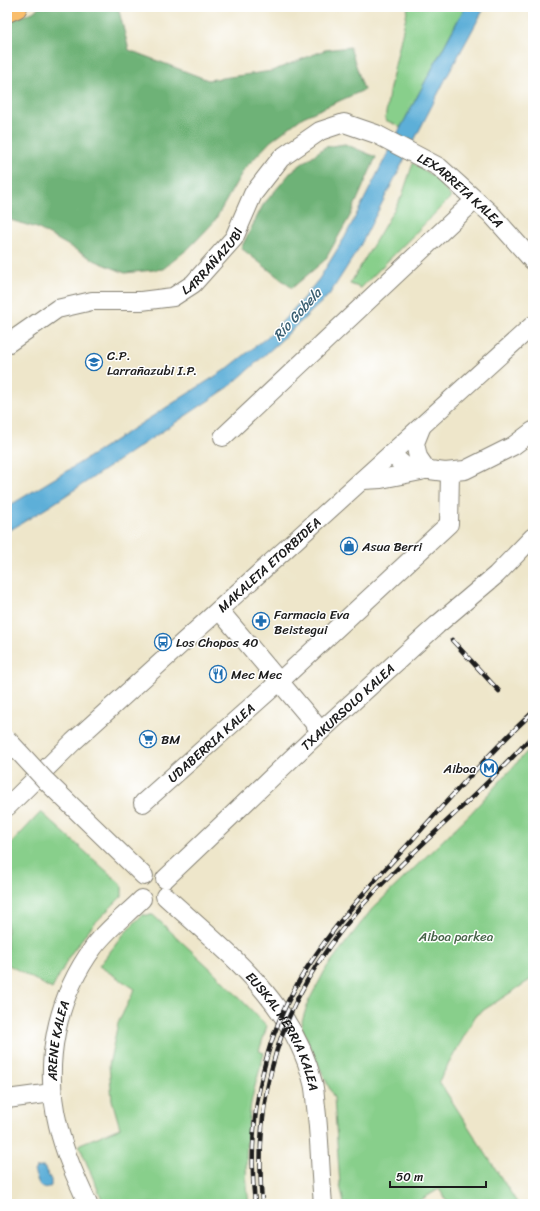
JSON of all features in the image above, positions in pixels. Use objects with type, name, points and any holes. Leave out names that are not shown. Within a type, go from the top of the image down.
[{"type":"highway","points":[[7,10],[16,7]]},
{"type":"street","name":"LARRAÑAZUBI","points":[[7,344],[57,309],[92,300],[141,301],[173,297],[193,284],[234,238],[253,194],[281,158],[320,131],[344,123],[376,134]]},
{"type":"street","name":"LEXARRETA KALEA","points":[[376,134],[424,158],[438,167],[530,250]]},
{"type":"street","points":[[223,437],[475,200]]},
{"type":"street","name":"MAKALETA ETORBIDEA","points":[[7,807],[73,742],[533,325]]},
{"type":"street","points":[[421,428],[415,443],[418,457],[427,470]]},
{"type":"street","points":[[391,454],[406,467],[450,472],[465,470],[513,446],[533,430]]},
{"type":"street","points":[[363,480],[382,479],[427,470]]},
{"type":"street","name":"UDABERRIA KALEA","points":[[143,803],[280,681],[449,524],[450,472]]},
{"type":"street","name":"TXAKURSOLO KALEA","points":[[165,887],[322,731],[437,625],[496,575],[533,537]]},
{"type":"street","points":[[219,610],[322,731]]},
{"type":"street","points":[[7,739],[46,781],[144,876]]},
{"type":"street","points":[[7,754],[46,781]]},
{"type":"street","points":[[153,872],[162,875],[165,887],[160,900],[151,902],[142,899],[138,889],[138,884],[144,876],[153,872]]},
{"type":"street","name":"EUSKAL HERRIA KALEA","points":[[165,887],[268,995],[287,1021],[301,1050],[313,1083],[319,1131],[324,1204]]},
{"type":"street","name":"ARENE KALEA","points":[[82,1202],[58,1125],[52,1093],[53,1047],[57,1022],[74,978],[93,948],[142,899]]},
{"type":"street","points":[[7,1099],[52,1093]]},
{"type":"green space","points":[[39,7],[118,7],[129,50],[208,80],[272,71],[325,50],[350,47],[364,90],[303,117],[271,141],[244,169],[214,222],[189,248],[163,269],[125,273],[96,261],[37,228],[7,219],[7,22],[33,12]]},
{"type":"green space","points":[[408,7],[465,7],[401,127],[385,120],[389,92]]},
{"type":"green space","points":[[345,144],[376,157],[350,216],[325,260],[292,288],[241,248],[263,205],[292,171],[325,147]]},
{"type":"green space","points":[[413,163],[436,178],[451,197],[361,288],[350,284],[402,196]]},
{"type":"green space","name":"Aiboa parkea","points":[[533,745],[533,978],[476,1015],[439,1081],[518,1204],[449,1204],[439,1189],[416,1204],[344,1204],[340,1185],[334,1098],[301,1025],[308,1002],[327,967],[372,909],[471,813]]},
{"type":"green space","points":[[41,812],[122,885],[122,896],[91,927],[70,955],[52,989],[7,964],[7,848]]},
{"type":"green space","points":[[142,915],[153,915],[214,972],[267,1026],[259,1051],[264,1053],[252,1097],[248,1128],[246,1166],[249,1204],[104,1204],[79,1145],[120,1128],[112,1100],[109,1065],[118,1023],[135,989],[99,966],[123,935]]},
{"type":"water","name":"Río Gobela","points":[[465,7],[485,7],[444,82],[359,248],[329,295],[229,387],[50,506],[7,532],[7,507],[70,469],[228,368],[271,334],[300,302],[319,279],[345,237],[401,127]]},
{"type":"water","points":[[44,1167],[51,1180],[51,1186],[47,1188],[42,1187],[34,1171],[36,1168]]},
{"type":"railway","points":[[452,640],[499,691]]},
{"type":"railway","points":[[255,1204],[253,1180],[254,1131],[261,1082],[274,1034],[295,987],[326,940],[377,878],[472,774],[533,712]]},
{"type":"railway","points":[[262,1204],[262,1132],[268,1085],[280,1039],[289,1017],[310,976],[350,919],[381,885],[500,770],[533,735]]},
{"type":"place","name":"C.P. Larrañazubi I.P.","points":[[94,362]]},
{"type":"place","name":"Asua Berri","points":[[349,546]]},
{"type":"place","name":"Farmacia Eva Beistegui","points":[[261,621]]},
{"type":"place","name":"Los Chopos 40","points":[[163,642]]},
{"type":"place","name":"Mec Mec","points":[[218,674]]},
{"type":"place","name":"BM","points":[[148,739]]},
{"type":"place","name":"Aiboa","points":[[489,768]]}]
